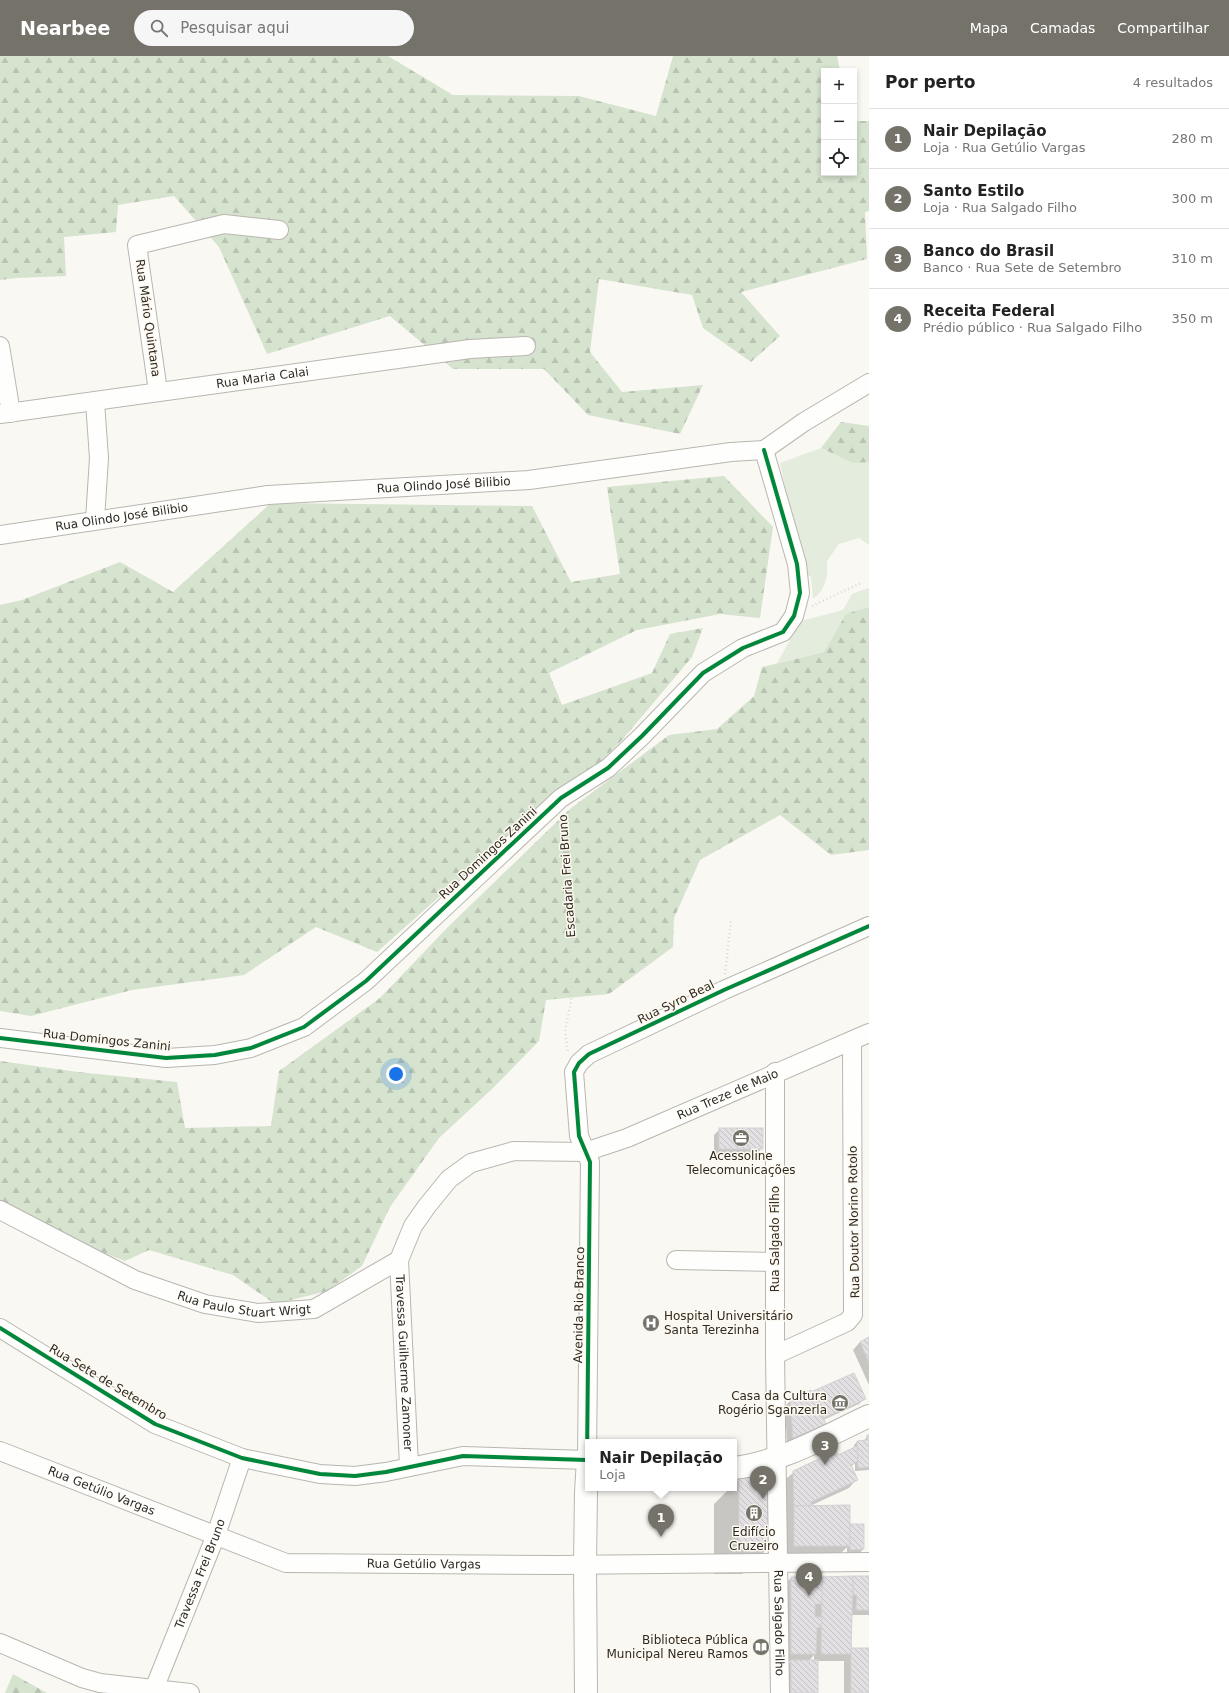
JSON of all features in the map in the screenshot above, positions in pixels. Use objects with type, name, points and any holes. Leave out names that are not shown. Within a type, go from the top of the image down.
[{"type":"main road","points":[[737,1468],[778,1458],[869,1416]]},
{"type":"main road","name":"Avenida Rio Branco","points":[[586,1491],[585,1564],[586,1693]]},
{"type":"street","name":"Rua Mário Quintana","points":[[158,391],[137,245],[224,224],[279,230]]},
{"type":"street","points":[[0,346],[5,414]]},
{"type":"street","name":"Rua Maria Calai","points":[[5,414],[95,402],[158,391],[237,382],[470,349],[526,346]]},
{"type":"street","points":[[764,450],[804,422],[869,383]]},
{"type":"street","points":[[95,402],[99,458],[95,520]]},
{"type":"street","name":"Rua Olindo José Bilibio","points":[[0,535],[268,495],[529,480],[731,452],[764,450]]},
{"type":"street","name":"Rua Domingos Zanini","points":[[0,1038],[166,1058],[215,1055],[251,1048],[304,1027],[366,981],[561,798],[608,768],[642,736],[703,673],[743,648],[782,632],[794,616],[800,593],[797,564],[764,450]]},
{"type":"street","name":"Rua Syro Beal","points":[[574,1072],[579,1063],[589,1054],[724,990],[869,926]]},
{"type":"street","name":"Rua Treze de Maio","points":[[586,1152],[627,1138],[775,1072],[869,1033]]},
{"type":"street","name":"Rua Doutor Norino Rotolo","points":[[775,1355],[847,1322],[853,1315],[852,1041]]},
{"type":"street","points":[[399,1260],[413,1226],[427,1206],[449,1179],[470,1163],[514,1151],[586,1152],[579,1136],[574,1072]]},
{"type":"street","name":"Rua Salgado Filho","points":[[775,1072],[775,1355],[780,1562],[780,1693]]},
{"type":"street","name":"Avenida Rio Branco","points":[[586,1152],[590,1162],[587,1439]]},
{"type":"street","name":"Rua Paulo Stuart Wrigt","points":[[0,1210],[135,1280],[205,1304],[258,1313],[314,1309],[399,1260]]},
{"type":"street","name":"Travessa Guilherme Zamoner","points":[[399,1260],[409,1466]]},
{"type":"street","points":[[676,1260],[775,1262]]},
{"type":"street","name":"Rua Sete de Setembro","points":[[0,1328],[155,1424],[242,1458],[320,1474],[355,1476],[386,1472],[409,1466],[464,1456],[585,1460]]},
{"type":"street","name":"Rua Getúlio Vargas","points":[[0,1451],[286,1563],[585,1564],[869,1562]]},
{"type":"street","name":"Travessa Frei Bruno","points":[[154,1689],[216,1535],[242,1458]]},
{"type":"street","points":[[0,1643],[82,1678],[109,1684],[190,1693]]},
{"type":"path","points":[[794,616],[826,598],[862,583]]},
{"type":"path","points":[[724,990],[731,919]]},
{"type":"shaded area","points":[[821,448],[853,462],[869,462],[869,545],[859,538],[839,544],[827,561],[827,572],[823,587],[813,599],[811,576],[804,577],[780,463]]},
{"type":"shaded area","points":[[869,588],[869,607],[846,615],[824,652],[777,663],[801,621],[843,610],[852,594]]},
{"type":"green space","points":[[0,56],[388,56],[453,95],[579,96],[656,116],[673,56],[837,56],[839,68],[821,68],[821,176],[857,176],[857,121],[869,121],[869,211],[865,212],[867,259],[741,292],[780,336],[751,362],[703,328],[692,295],[599,279],[590,352],[622,392],[703,385],[680,434],[588,415],[544,369],[453,369],[390,316],[267,354],[219,247],[174,196],[118,205],[116,232],[64,237],[66,276],[0,280]]},
{"type":"green space","points":[[841,422],[869,426],[869,462],[853,463],[821,448]]},
{"type":"green space","points":[[724,476],[773,527],[760,618],[720,614],[637,630],[549,673],[562,705],[652,673],[670,634],[703,628],[692,657],[623,739],[579,783],[483,858],[377,952],[316,927],[244,975],[132,990],[31,1016],[0,1011],[0,605],[22,600],[120,562],[173,592],[271,503],[532,506],[571,582],[620,574],[607,487]]},
{"type":"green space","points":[[869,607],[869,850],[831,855],[780,815],[700,860],[674,918],[673,947],[609,994],[546,1000],[539,1041],[493,1088],[439,1138],[390,1207],[362,1266],[327,1291],[275,1304],[233,1275],[149,1250],[125,1261],[0,1214],[0,1061],[78,1072],[177,1082],[185,1128],[271,1126],[279,1071],[380,998],[448,927],[570,809],[669,735],[717,729],[754,696],[762,667],[824,652],[846,614]]},
{"type":"green space","points":[[13,1674],[47,1693],[5,1693]]},
{"type":"building","name":"Acessoline Telecomunicações","points":[[719,1128],[763,1128],[763,1149],[719,1149]]},
{"type":"building","points":[[869,1337],[869,1362],[860,1342]]},
{"type":"building","points":[[854,1373],[866,1399],[824,1418],[813,1391]]},
{"type":"building","points":[[811,1390],[826,1424],[793,1438],[790,1400]]},
{"type":"building","points":[[867,1435],[869,1435],[869,1467],[858,1468],[857,1441],[867,1440]]},
{"type":"building","points":[[857,1446],[858,1461],[851,1465],[858,1480],[811,1502],[813,1505],[794,1506],[793,1471],[836,1451],[838,1455]]},
{"type":"building","name":"Edifício Cruzeiro","points":[[739,1478],[768,1478],[769,1549],[739,1549]]},
{"type":"building","points":[[850,1505],[850,1546],[794,1546],[794,1506]]},
{"type":"building","points":[[850,1524],[864,1524],[864,1549],[850,1550]]},
{"type":"building","points":[[853,1576],[869,1576],[869,1610],[856,1610],[857,1595],[853,1595]]},
{"type":"building","points":[[853,1576],[851,1654],[821,1654],[822,1577]]},
{"type":"building","points":[[791,1577],[822,1577],[822,1604],[815,1604],[815,1617],[822,1617],[821,1627],[817,1628],[816,1654],[791,1654]]},
{"type":"building","points":[[851,1648],[869,1648],[869,1693],[851,1693]]},
{"type":"building","points":[[791,1660],[818,1660],[818,1693],[791,1693]]},
{"type":"cycle path","points":[[0,1038],[166,1058],[215,1055],[251,1048],[304,1027],[366,981],[561,798],[608,768],[642,736],[703,673],[743,648],[783,632],[794,616],[800,593],[797,564],[764,450]]},
{"type":"cycle path","points":[[587,1439],[590,1162],[579,1136],[574,1072],[579,1063],[589,1054],[724,990],[869,926]]},
{"type":"cycle path","points":[[0,1328],[155,1424],[242,1458],[320,1474],[355,1476],[386,1472],[463,1456],[585,1460]]},
{"type":"place","name":"Acessoline Telecomunicações","points":[[741,1138]]},
{"type":"place","name":"Hospital Universitário Santa Terezinha","points":[[651,1323]]},
{"type":"place","name":"Casa da Cultura Rogério Sganzerla","points":[[840,1403]]},
{"type":"place","name":"Banco do Brasil","points":[[825,1465]]},
{"type":"place","name":"Santo Estilo","points":[[763,1499]]},
{"type":"place","name":"Edifício Cruzeiro","points":[[754,1513]]},
{"type":"place","name":"Nair Depilação","points":[[661,1537]]},
{"type":"place","name":"Receita Federal","points":[[809,1596]]},
{"type":"place","name":"Biblioteca Pública Municipal Nereu Ramos","points":[[761,1647]]}]
